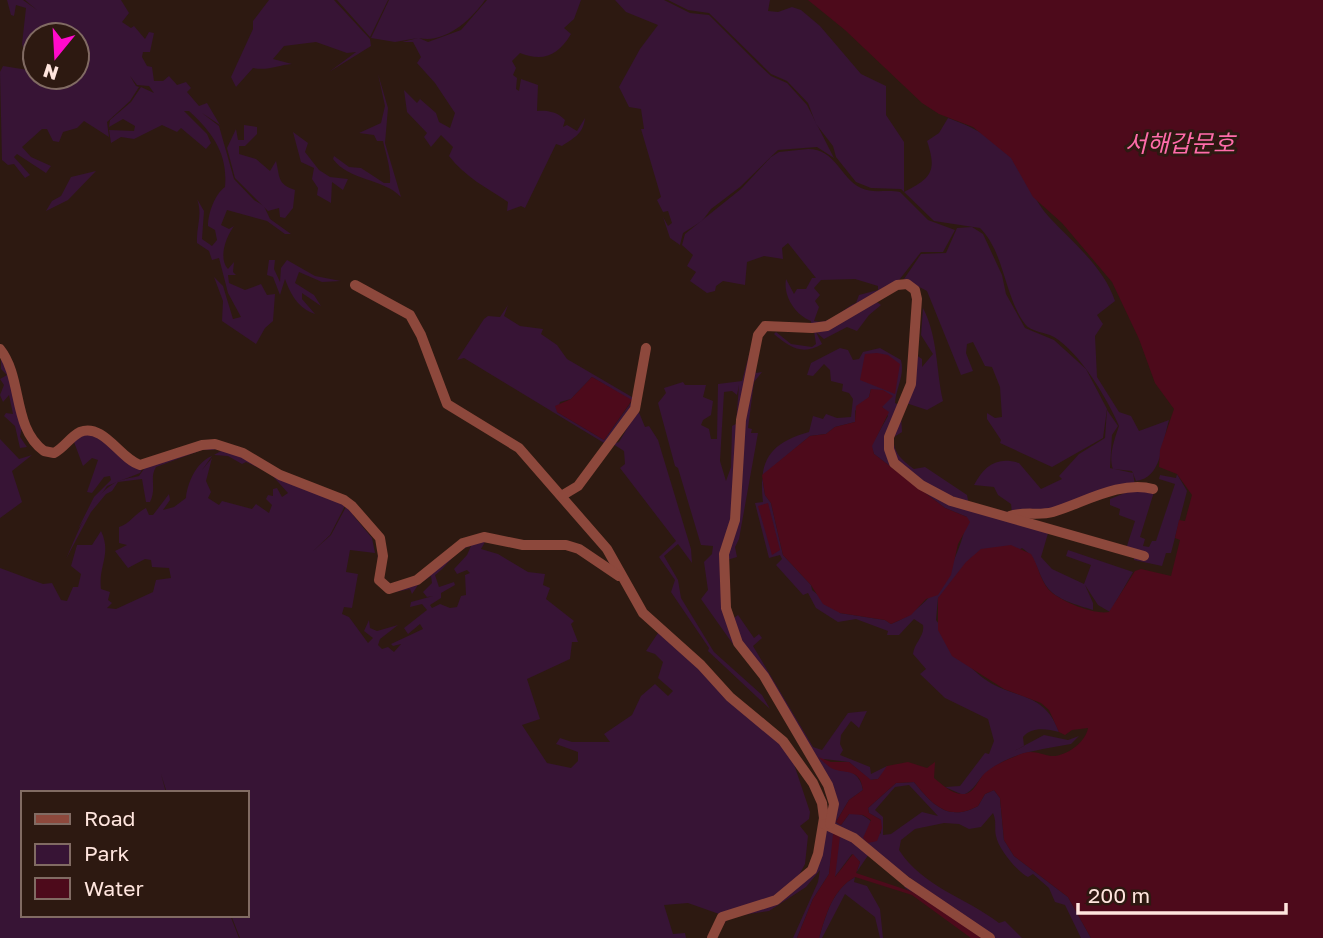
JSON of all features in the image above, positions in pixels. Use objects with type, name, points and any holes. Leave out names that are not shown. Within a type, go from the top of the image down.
[{"type":"street","points":[[355,285],[410,315],[421,335],[447,404],[519,448],[563,495],[607,549],[623,580],[653,623],[701,664],[730,696],[783,741],[819,794],[827,824],[854,838],[907,882],[990,938]]},
{"type":"street","points":[[712,938],[719,922],[727,914],[770,903],[807,876],[818,853],[834,804],[828,785],[769,684],[738,643],[725,600],[724,554],[738,501],[741,420],[755,344],[761,330],[774,325],[812,328],[827,326],[897,285],[911,287],[917,299],[914,365],[907,397],[889,438],[890,457],[909,476],[934,493],[1144,556]]},
{"type":"street","points":[[563,495],[578,486],[635,409],[646,348]]},
{"type":"street","points":[[0,349],[15,375],[19,407],[26,424],[44,451],[54,453],[74,436],[88,431],[101,434],[141,465],[202,445],[228,447],[280,475],[352,506],[380,538],[383,556],[379,580],[389,589],[417,580],[463,544],[484,537],[523,545],[554,543],[579,549],[623,580]]},
{"type":"street","points":[[1009,516],[1055,512],[1084,500],[1137,487],[1153,489]]},
{"type":"green space","points":[[7,0],[23,0],[37,10],[25,0],[121,0],[129,13],[122,22],[131,28],[134,26],[145,39],[149,32],[154,33],[150,52],[143,52],[142,57],[147,66],[152,67],[154,81],[163,81],[169,76],[177,85],[186,82],[191,88],[187,92],[199,106],[207,103],[220,125],[202,113],[219,126],[234,179],[254,200],[264,206],[270,219],[291,234],[285,234],[267,221],[227,210],[221,225],[229,229],[234,226],[223,253],[228,269],[234,262],[233,272],[236,275],[228,275],[229,283],[245,290],[261,284],[267,295],[275,294],[273,321],[265,328],[256,344],[222,321],[223,301],[214,277],[223,286],[233,319],[241,317],[228,293],[219,258],[212,260],[209,251],[197,243],[197,199],[204,211],[202,239],[212,246],[217,240],[215,230],[208,226],[208,221],[215,199],[225,187],[225,175],[221,154],[212,136],[189,111],[184,111],[207,134],[211,143],[206,149],[181,128],[177,132],[162,125],[134,139],[121,137],[111,143],[109,130],[134,131],[135,126],[123,119],[109,127],[110,120],[131,102],[141,87],[154,93],[149,86],[137,85],[130,76],[136,86],[139,87],[130,101],[107,122],[109,137],[84,121],[77,128],[63,132],[59,142],[53,141],[47,129],[42,129],[22,147],[31,157],[51,166],[46,173],[17,154],[14,157],[30,175],[25,178],[14,164],[8,165],[2,160],[0,72],[3,66],[21,69],[21,91],[91,91],[91,21],[25,21],[26,8],[16,5],[14,16],[11,15]]},
{"type":"green space","points":[[269,0],[334,0],[370,39],[371,46],[329,72],[356,52],[347,53],[316,42],[284,46],[273,59],[292,64],[253,68],[236,87],[231,77],[253,29],[253,21]]},
{"type":"green space","points":[[337,0],[388,0],[370,37]]},
{"type":"green space","points":[[389,0],[485,0],[457,29],[438,37],[419,38],[428,42],[461,30],[487,0],[581,0],[574,19],[564,28],[571,34],[561,48],[543,57],[520,53],[512,61],[516,68],[513,75],[517,78],[516,89],[519,91],[521,79],[538,85],[537,111],[556,113],[565,120],[563,127],[567,125],[577,131],[585,118],[577,135],[562,146],[556,144],[525,208],[521,206],[507,211],[508,202],[477,182],[455,163],[449,156],[453,147],[441,135],[431,147],[424,137],[427,133],[407,112],[404,90],[417,103],[420,99],[436,113],[439,122],[450,128],[455,113],[435,83],[417,63],[421,57],[413,42],[402,42],[418,38],[395,42],[371,38]]},
{"type":"green space","points":[[615,0],[664,0],[690,13],[709,15],[771,76],[787,83],[807,105],[834,158],[817,147],[778,150],[740,187],[711,209],[702,221],[683,233],[680,245],[670,238],[663,217],[668,226],[672,223],[668,211],[663,212],[657,200],[661,197],[641,129],[644,129],[641,109],[629,107],[619,87],[640,49],[658,25],[626,12]]},
{"type":"green space","points":[[668,0],[770,0],[768,11],[778,12],[792,7],[801,10],[820,26],[861,74],[886,86],[886,115],[904,142],[904,192],[901,189],[871,188],[856,182],[836,157],[833,146],[816,124],[808,103],[787,81],[771,74],[709,13],[688,10]]},
{"type":"green space","points":[[378,74],[388,108],[385,143],[401,197],[385,186],[348,172],[333,159],[334,156],[349,167],[361,168],[384,183],[390,183],[383,141],[377,141],[374,135],[359,133],[381,123],[385,106]]},
{"type":"green space","points":[[948,118],[983,134],[1006,151],[1049,217],[1103,277],[1115,301],[1097,315],[1103,324],[1095,336],[1097,377],[1119,412],[1131,416],[1139,431],[1169,420],[1160,458],[1151,473],[1136,481],[1132,471],[1113,469],[1112,453],[1119,426],[1107,403],[1092,377],[1064,344],[1025,324],[1013,301],[995,250],[980,228],[934,221],[904,192],[921,182],[930,172],[932,160],[927,141],[939,133]]},
{"type":"green space","points":[[244,125],[257,127],[257,134],[245,146],[239,146],[239,154],[256,159],[270,171],[276,161],[282,182],[295,190],[293,208],[285,218],[280,217],[279,208],[268,211],[235,178],[227,148],[236,129],[238,140],[244,140]]},
{"type":"green space","points":[[293,132],[308,143],[305,152],[319,170],[330,177],[348,179],[343,190],[332,182],[331,203],[317,195],[318,188],[312,179],[314,168],[301,162]]},
{"type":"green space","points":[[817,150],[832,159],[848,178],[861,188],[900,192],[928,220],[955,230],[943,252],[921,252],[896,284],[839,320],[811,327],[811,321],[791,304],[786,292],[786,279],[794,294],[797,289],[806,289],[812,278],[816,278],[788,243],[782,248],[783,259],[764,256],[747,262],[745,285],[723,281],[716,286],[715,291],[707,293],[690,281],[696,272],[687,266],[693,255],[682,245],[685,234],[741,189],[779,152]],"holes":[[[855,279],[878,286],[878,290],[859,295],[856,303],[831,319],[814,321],[819,307],[815,301],[820,295],[814,288],[821,280]]]},
{"type":"green space","points":[[96,171],[68,200],[46,211],[52,201],[61,196],[71,177]]},
{"type":"green space","points":[[972,227],[983,234],[1002,275],[1006,294],[1025,328],[1054,340],[1086,369],[1107,409],[1103,438],[1052,467],[1000,443],[1001,440],[987,419],[987,413],[995,418],[1002,417],[1000,387],[992,367],[985,366],[973,342],[967,344],[966,353],[973,371],[961,375],[927,291],[904,279],[921,254],[946,253],[957,228]]},
{"type":"green space","points":[[269,260],[275,260],[274,269],[280,282],[281,268],[287,260],[315,276],[341,281],[322,282],[299,272],[295,283],[314,295],[321,306],[302,293],[302,299],[315,314],[296,300],[285,279],[280,295],[273,277],[267,275]]},
{"type":"green space","points":[[877,302],[881,305],[857,331],[847,327],[824,339],[816,332],[822,344],[815,348],[796,348],[774,334],[776,332],[791,344],[812,347],[816,344],[814,331]]},
{"type":"green space","points":[[508,305],[504,316],[520,326],[543,329],[541,334],[557,345],[567,359],[637,400],[604,443],[464,358],[457,360],[484,319],[488,316],[500,317]],"holes":[[[592,377],[632,401],[604,440],[557,412],[560,402],[571,399]]]},
{"type":"green space","points":[[923,308],[934,342],[943,401],[927,410],[906,403],[916,355],[922,359],[922,367],[933,354],[921,335]]},
{"type":"green space","points":[[840,348],[848,350],[853,360],[859,359],[863,352],[880,348],[901,360],[902,371],[895,403],[901,406],[888,453],[933,495],[1049,530],[1041,557],[1052,569],[1084,584],[1091,565],[1066,556],[1068,550],[1133,572],[1110,612],[1098,605],[1085,585],[1093,603],[1093,610],[1068,602],[1051,592],[1037,566],[1022,548],[938,598],[936,620],[971,667],[988,682],[1034,701],[1052,718],[1059,732],[1045,729],[1031,731],[1023,737],[1024,746],[1044,735],[1068,740],[1079,736],[1071,744],[1028,752],[1007,760],[987,772],[963,795],[945,787],[960,786],[985,753],[989,754],[994,741],[988,719],[945,698],[920,674],[926,669],[913,654],[923,625],[914,619],[899,635],[887,635],[888,631],[856,619],[838,622],[816,608],[808,593],[803,595],[776,565],[782,559],[780,555],[769,558],[755,503],[763,502],[762,479],[765,495],[771,503],[783,555],[811,585],[812,590],[840,613],[885,620],[891,624],[906,617],[931,595],[951,565],[964,533],[967,517],[945,508],[874,454],[871,446],[888,416],[871,389],[869,397],[855,411],[855,422],[835,427],[826,434],[810,436],[763,476],[770,455],[785,442],[809,432],[813,416],[823,419],[826,414],[837,418],[851,417],[853,399],[849,393],[842,391],[843,384],[831,381],[830,370],[824,364],[813,376],[807,375],[811,363]]},
{"type":"green space","points":[[750,351],[737,488],[723,554],[735,647],[701,599],[708,590],[704,562],[712,554],[713,546],[701,545],[658,403],[666,393],[664,388],[683,382],[685,385],[706,385],[703,397],[713,401],[711,415],[703,420],[701,425],[709,429],[711,439],[717,439],[718,384],[742,381]],"holes":[[[739,385],[736,424],[732,426],[731,467],[726,481],[720,461],[724,392],[732,391],[737,395]]]},
{"type":"green space","points":[[1,356],[9,365],[14,378],[25,428],[32,442],[41,451],[55,455],[78,436],[91,433],[99,435],[127,461],[144,466],[140,473],[107,486],[78,529],[94,497],[111,480],[110,476],[104,477],[92,493],[87,492],[98,460],[92,458],[83,466],[74,442],[58,455],[46,456],[35,448],[22,426],[20,437],[27,447],[20,448],[15,426],[4,416],[6,413],[13,414],[9,395],[3,402],[0,395],[4,385],[0,379],[7,375],[1,369]]},
{"type":"green space","points":[[755,368],[756,373],[762,372],[754,382],[748,428],[752,429],[751,433],[758,433],[739,539],[735,547],[737,557],[727,560],[741,436]]},
{"type":"green space","points":[[638,410],[645,427],[649,426],[658,440],[691,549],[692,563],[678,544],[664,556],[678,580],[681,598],[714,652],[762,695],[770,709],[708,651],[709,648],[671,592],[675,580],[659,557],[676,541],[620,468],[625,464],[624,451],[613,444],[619,442]]},
{"type":"green space","points":[[1107,410],[1118,426],[1112,435],[1110,468],[1133,473],[1135,485],[1057,509],[1012,513],[1011,504],[998,495],[994,487],[974,485],[982,473],[992,464],[1011,461],[1019,463],[1041,489],[1062,479],[1059,476],[1079,454],[1105,438]]},
{"type":"green space","points":[[901,415],[902,432],[894,437],[899,456],[914,469],[925,467],[967,495],[969,505],[934,492],[895,461],[891,438]]},
{"type":"green space","points":[[0,439],[19,459],[32,455],[12,471],[22,502],[0,518]]},
{"type":"green space","points":[[203,447],[217,450],[202,450],[156,467],[150,502],[146,502],[142,479],[118,482],[91,512],[66,559],[90,508],[113,484],[119,481],[139,476],[146,466]]},
{"type":"green space","points":[[226,448],[281,478],[346,504],[330,535],[312,552],[331,535],[347,505],[359,513],[377,538],[379,548],[378,583],[388,590],[400,590],[414,584],[469,543],[479,539],[485,542],[481,549],[498,554],[528,572],[545,574],[543,585],[550,588],[546,599],[574,621],[571,624],[578,642],[572,642],[570,659],[527,679],[540,719],[522,725],[547,763],[571,768],[578,761],[578,752],[556,744],[560,738],[572,742],[610,742],[604,734],[632,715],[641,696],[655,684],[668,696],[673,691],[658,678],[663,662],[655,654],[646,651],[658,633],[664,633],[746,713],[782,742],[793,757],[791,755],[810,812],[809,819],[800,826],[808,836],[805,864],[795,883],[776,899],[722,915],[688,903],[664,905],[673,934],[685,933],[686,938],[240,938],[232,917],[248,917],[248,791],[166,791],[161,774],[165,791],[21,791],[21,917],[231,917],[239,938],[0,938],[0,568],[43,584],[52,583],[61,600],[67,601],[73,587],[78,587],[81,574],[71,566],[77,545],[92,545],[101,531],[105,553],[101,589],[110,592],[108,600],[112,603],[107,608],[116,609],[153,592],[156,580],[171,578],[169,568],[152,567],[151,560],[145,559],[128,568],[115,551],[127,545],[119,543],[119,527],[146,508],[149,515],[153,515],[169,494],[170,500],[163,510],[174,507],[186,498],[193,474],[206,459],[212,456],[202,470],[212,458],[206,481],[211,492],[208,498],[219,505],[222,501],[252,509],[256,504],[269,513],[272,505],[266,499],[268,495],[273,496],[273,489],[277,488],[282,497],[288,493],[270,473],[246,462],[242,464],[228,456],[214,455]],"holes":[[[353,510],[375,536],[378,550],[377,583],[380,587],[392,592],[410,589],[412,594],[418,585],[431,576],[432,583],[423,592],[427,597],[433,596],[411,602],[410,607],[422,604],[427,610],[404,628],[408,634],[420,624],[423,629],[391,644],[401,644],[394,652],[388,647],[382,649],[378,645],[380,639],[398,625],[377,631],[370,628],[369,620],[364,631],[373,638],[368,643],[349,617],[342,614],[344,607],[352,608],[358,574],[346,572],[350,550],[375,553],[372,538],[353,515]],[[471,546],[467,555],[454,569],[457,574],[467,570],[470,573],[465,575],[466,595],[461,596],[457,607],[450,608],[440,604],[432,608],[430,605],[441,598],[441,593],[455,585],[454,582],[439,587],[435,575],[460,551]]]},
{"type":"green space","points":[[1177,474],[1187,491],[1171,553],[1166,553],[1162,566],[1134,560],[1134,555],[1126,549],[1135,521],[1119,515],[1120,509],[1110,505],[1110,499],[1137,488],[1154,492],[1140,537],[1145,539],[1143,546],[1149,547],[1152,541],[1156,541],[1175,484],[1159,479],[1160,475],[1176,478]]},
{"type":"green space","points":[[738,615],[754,638],[759,634],[762,638],[753,646],[813,747],[822,750],[848,713],[867,711],[859,728],[851,721],[841,735],[840,744],[843,750],[840,755],[870,767],[871,774],[887,766],[887,769],[878,779],[870,780],[849,762],[824,759],[824,762],[854,774],[863,790],[849,800],[836,822],[841,825],[849,814],[859,814],[871,822],[881,834],[881,820],[869,813],[868,808],[896,783],[914,782],[935,804],[950,812],[967,811],[978,806],[985,794],[994,790],[1000,798],[1004,840],[1014,856],[1068,897],[1091,938],[1081,938],[1065,905],[1055,902],[1049,888],[1033,874],[1028,877],[1009,859],[997,841],[993,813],[981,827],[969,829],[959,824],[944,823],[915,829],[901,840],[899,850],[909,863],[932,883],[999,923],[1005,921],[1022,938],[994,938],[835,824],[835,801],[744,652],[734,618]],"holes":[[[909,785],[938,816],[922,812],[891,834],[883,835],[883,817],[875,810],[895,787]]]},
{"type":"green space","points":[[808,779],[813,786],[823,812],[822,820],[815,792]]},
{"type":"green space","points":[[826,825],[859,843],[904,881],[988,938],[982,938],[905,888],[903,882],[869,854],[856,873],[860,862],[852,854],[834,878],[839,836],[834,834],[829,874],[813,899],[797,938],[793,938],[818,882],[820,870],[806,887],[769,911],[730,917],[770,905],[796,888],[817,863]]},
{"type":"green space","points":[[820,842],[810,870],[803,875],[810,866]]},
{"type":"green space","points":[[855,877],[854,882],[867,886],[880,909],[883,938],[880,938],[875,917],[845,894],[822,938],[819,938],[836,895]]},
{"type":"green space","points":[[729,917],[713,938],[723,919]]},
{"type":"water","name":"서해갑문호","points":[[808,0],[1323,0],[1323,938],[1091,938],[1068,897],[1014,856],[1004,840],[1000,798],[994,790],[985,794],[978,806],[967,811],[950,812],[935,804],[914,782],[896,783],[868,808],[869,813],[881,820],[882,828],[877,841],[868,843],[863,838],[871,820],[863,815],[849,814],[841,825],[836,822],[849,800],[863,790],[856,775],[833,769],[818,757],[831,762],[849,762],[871,780],[878,779],[887,766],[908,762],[927,768],[935,762],[934,778],[950,791],[966,794],[989,770],[1009,759],[1028,752],[1057,756],[1079,743],[1088,728],[1072,730],[1065,735],[1059,732],[1049,710],[1041,703],[1004,689],[952,656],[938,630],[938,598],[966,562],[981,549],[1011,545],[1031,554],[1045,585],[1053,594],[1086,609],[1109,612],[1135,571],[1141,569],[1171,576],[1180,540],[1175,538],[1179,520],[1185,521],[1192,495],[1177,474],[1159,467],[1160,450],[1174,409],[1155,383],[1139,339],[1112,282],[1062,223],[1033,197],[1011,158],[973,127],[939,114],[922,103],[845,30]]},
{"type":"water","points":[[865,354],[888,355],[900,364],[895,394],[860,380]]},
{"type":"water","points":[[592,377],[632,400],[604,440],[557,412],[555,406],[571,399]]},
{"type":"water","points":[[871,389],[883,390],[893,396],[882,407],[889,412],[872,446],[874,454],[945,508],[967,517],[970,522],[958,544],[951,575],[938,595],[926,599],[911,615],[891,624],[885,620],[840,613],[823,604],[811,585],[783,555],[771,503],[765,495],[762,475],[810,436],[826,434],[835,427],[855,422],[856,406],[869,397]]},
{"type":"water","points":[[768,503],[780,550],[772,555],[758,506]]},
{"type":"water","points":[[833,834],[840,836],[835,877],[853,854],[860,862],[856,873],[913,892],[982,938],[971,938],[912,895],[855,877],[836,895],[819,938],[797,938],[813,899],[829,874]]}]
